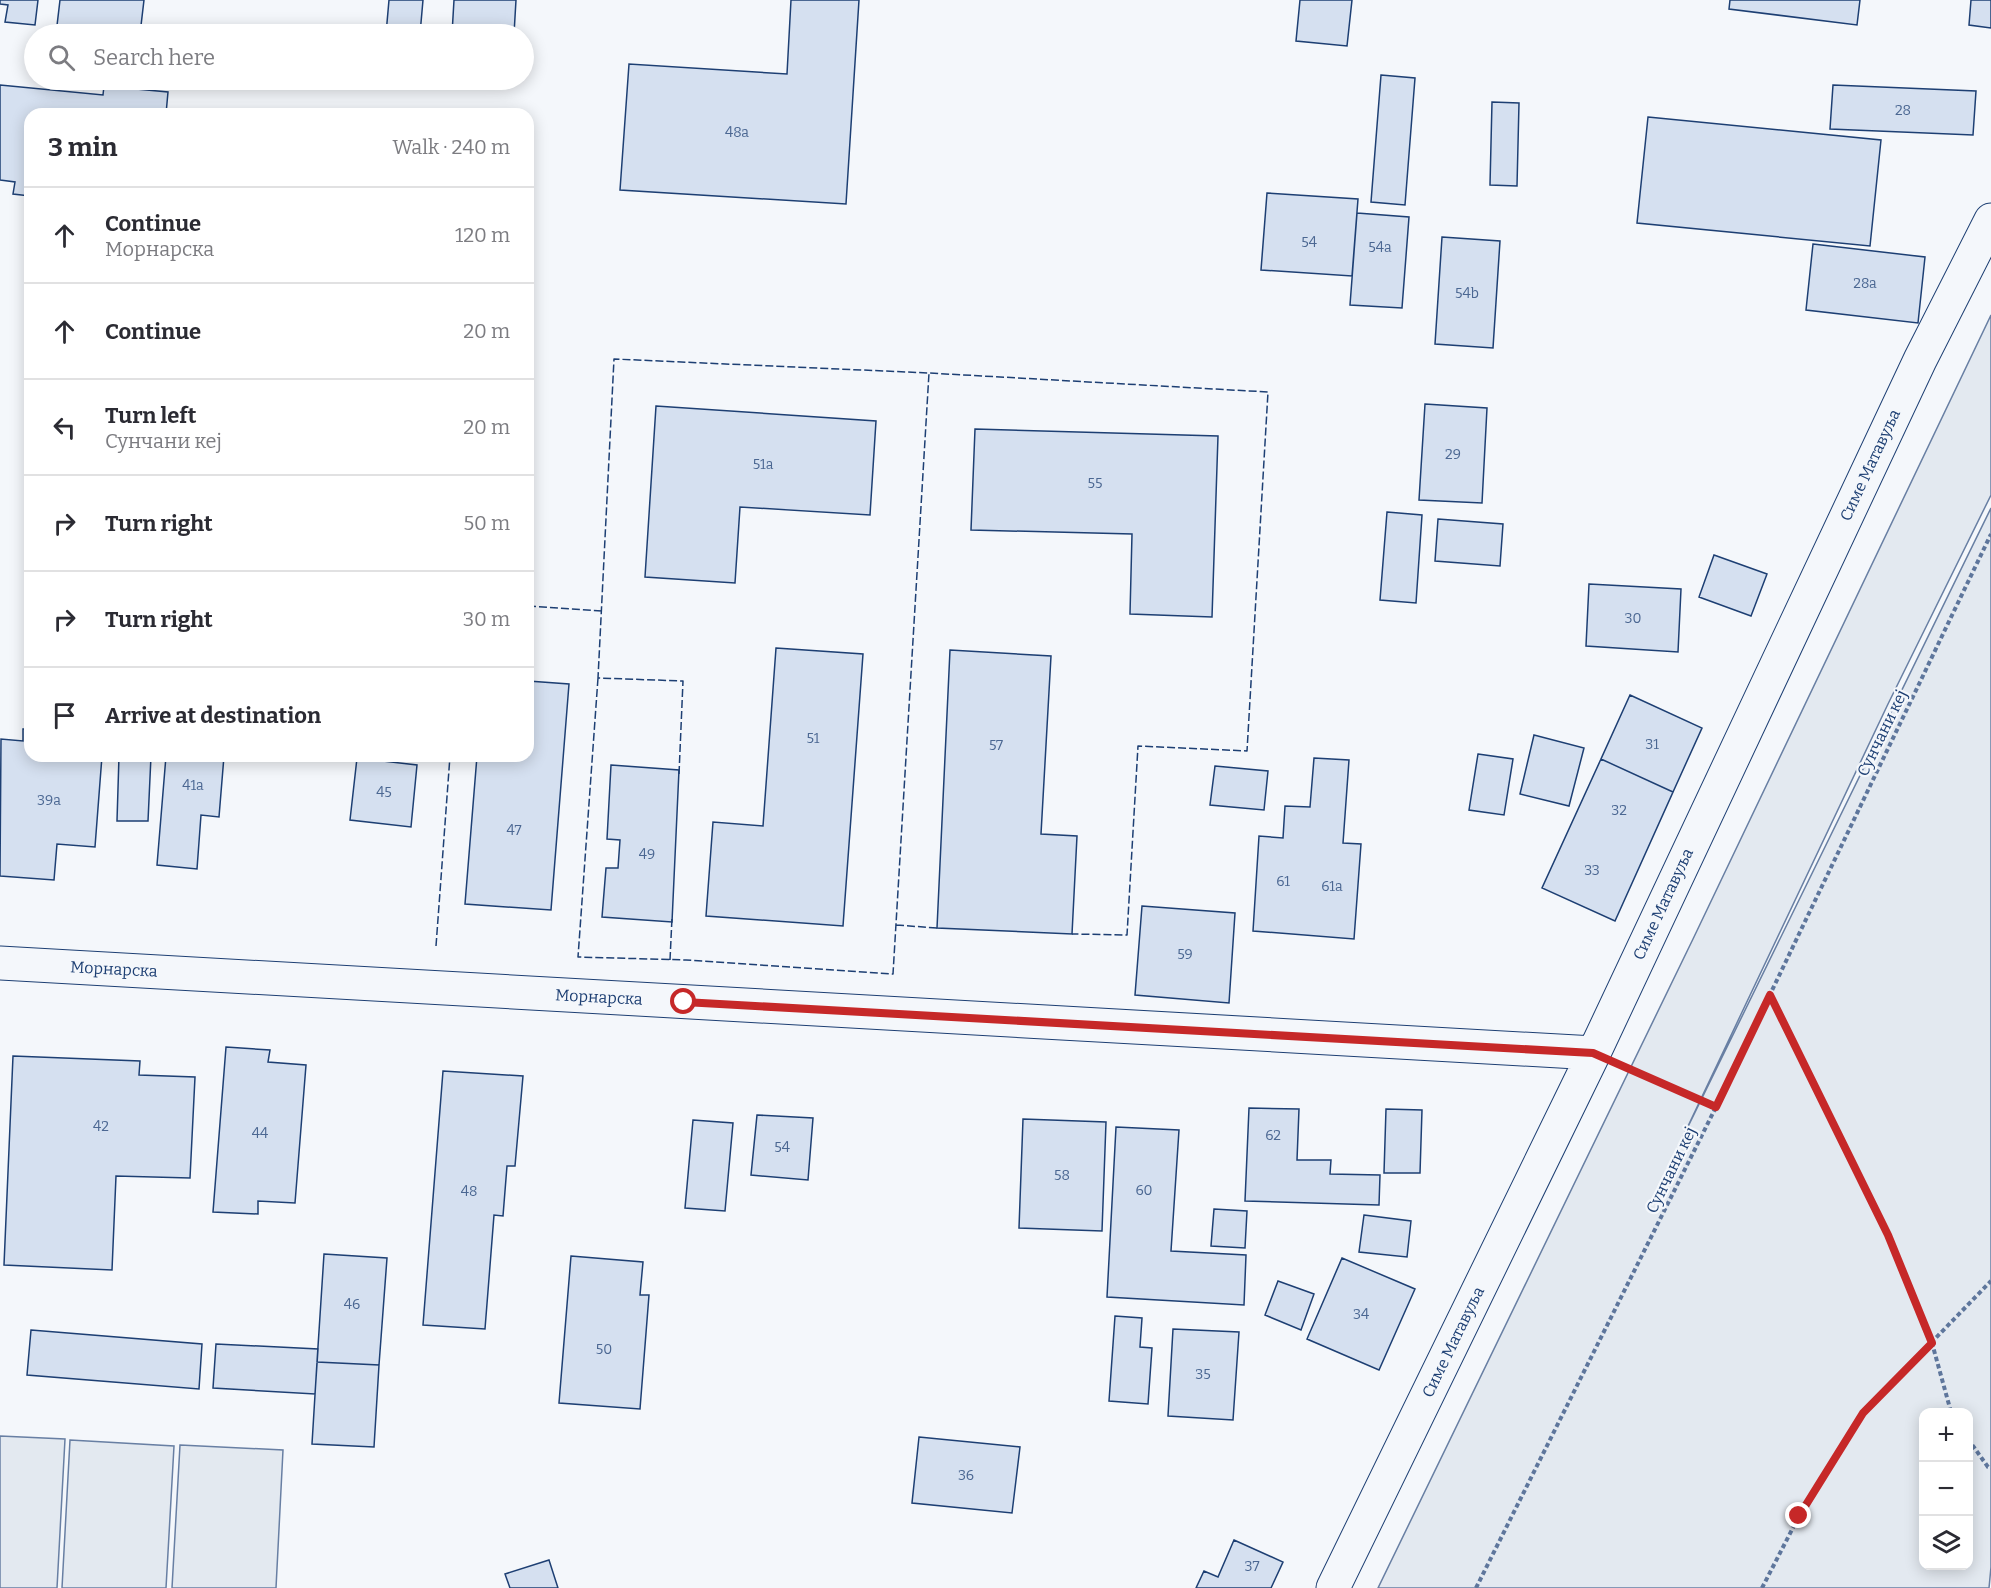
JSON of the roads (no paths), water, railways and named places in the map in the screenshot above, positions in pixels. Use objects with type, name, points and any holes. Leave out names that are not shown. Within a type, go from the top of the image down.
[{"type":"street","name":"Симе Матавуља","points":[[1333,1588],[1593,1053],[1920,360],[1991,220]]},
{"type":"street","name":"Морнарска","points":[[0,963],[1593,1053]]}]
